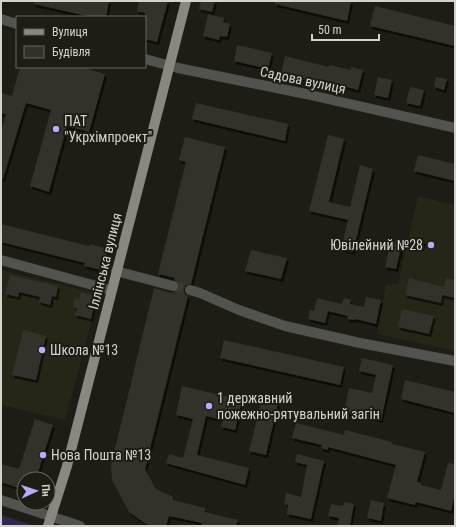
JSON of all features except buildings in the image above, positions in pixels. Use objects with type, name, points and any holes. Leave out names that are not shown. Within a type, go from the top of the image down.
[{"type":"main road","name":"Іллінська вулиця","points":[[49,521],[67,466],[186,1]]},
{"type":"street","points":[[1,20],[16,24]]},
{"type":"street","name":"Садова вулиця","points":[[146,59],[455,128]]},
{"type":"street","points":[[1,260],[111,290]]},
{"type":"street","points":[[116,270],[173,286]]},
{"type":"street","points":[[190,290],[239,310],[286,326],[360,343],[455,361]]},
{"type":"street","points":[[1,500],[49,521],[80,526]]},
{"type":"shaded area","name":"Ювілейний №28","points":[[418,196],[455,205],[455,351],[377,334],[386,285],[398,284]]},
{"type":"shaded area","name":"Школа №13","points":[[1,270],[99,294],[65,420],[1,405]]},
{"type":"shaded area","points":[[1,515],[35,526],[1,526]]},
{"type":"tunnel","points":[[173,286],[190,290]]},
{"type":"place","name":"ПАТ \"Укрхімпроект\"","points":[[56,129]]},
{"type":"place","name":"Ювілейний №28","points":[[431,245]]},
{"type":"place","name":"Школа №13","points":[[42,350]]},
{"type":"place","name":"1 державний пожежно-рятувальний загін","points":[[209,406]]},
{"type":"place","name":"Нова Пошта №13","points":[[43,455]]}]
